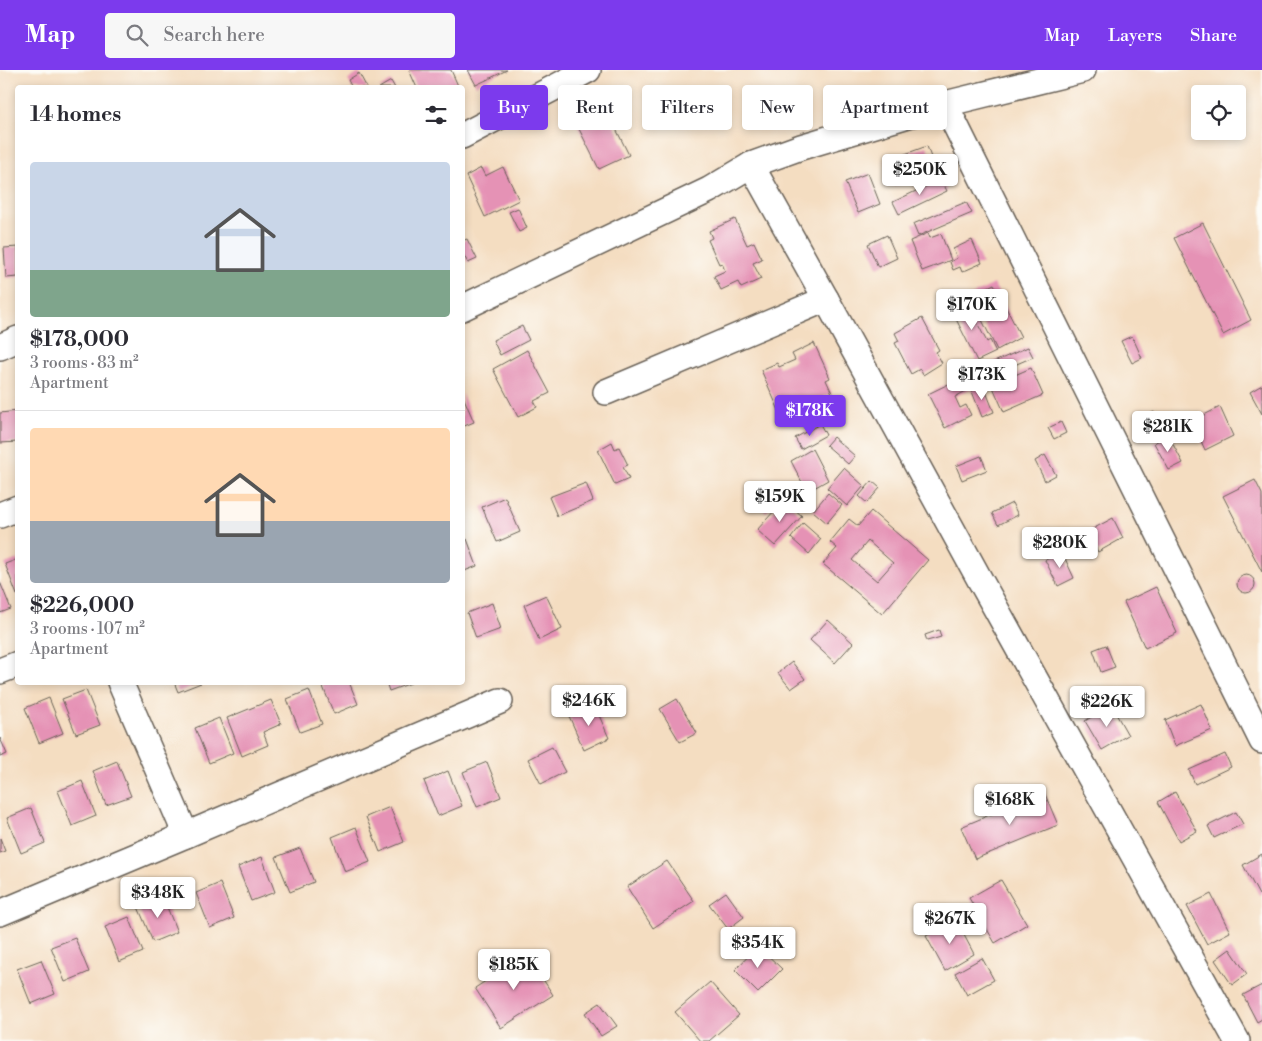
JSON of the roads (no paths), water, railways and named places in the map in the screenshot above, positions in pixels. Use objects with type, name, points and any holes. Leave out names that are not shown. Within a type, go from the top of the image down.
[{"type":"street","points":[[465,134],[588,70]]},
{"type":"street","points":[[947,104],[1083,70]]},
{"type":"street","points":[[947,108],[1262,741]]},
{"type":"street","points":[[465,307],[709,190],[751,165],[860,130]]},
{"type":"street","points":[[751,165],[1237,1041]]},
{"type":"street","points":[[606,392],[826,299]]},
{"type":"street","points":[[0,347],[15,341]]},
{"type":"street","points":[[0,515],[15,509]]},
{"type":"street","points":[[0,671],[15,665]]},
{"type":"street","points":[[121,685],[186,835]]},
{"type":"street","points":[[0,913],[500,701]]}]
